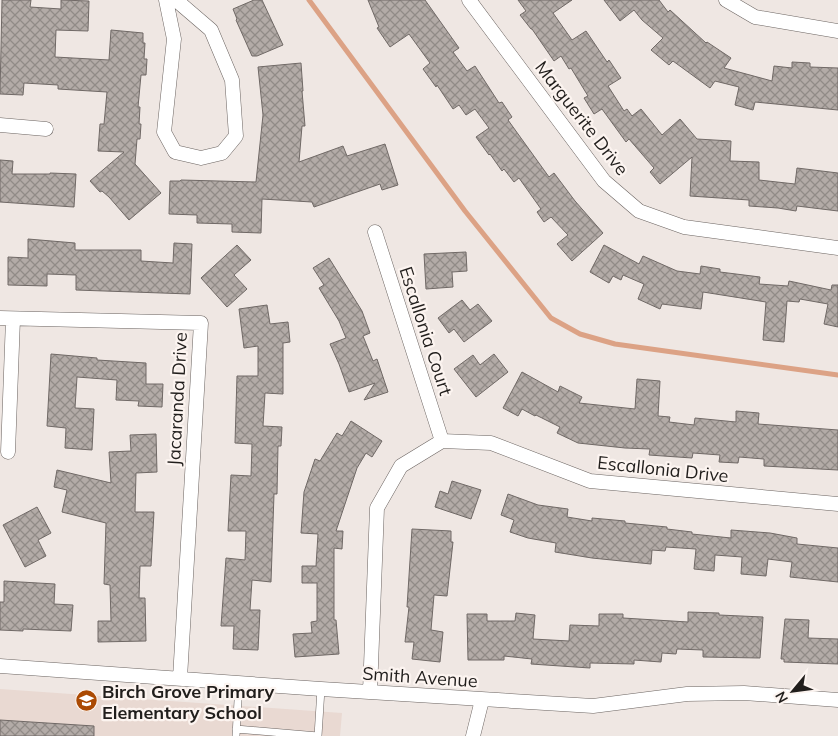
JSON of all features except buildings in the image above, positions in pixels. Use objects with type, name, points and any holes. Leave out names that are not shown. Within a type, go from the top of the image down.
[{"type":"street","points":[[166,0],[174,39],[164,132],[176,152],[201,158],[222,153],[236,136],[232,80],[211,30],[176,0]]},
{"type":"street","name":"Marguerite Drive","points":[[469,0],[604,182],[640,212],[684,228],[838,248]]},
{"type":"street","points":[[726,0],[755,17],[838,31]]},
{"type":"street","points":[[0,125],[46,128]]},
{"type":"street","name":"Escallonia Court","points":[[375,232],[442,441]]},
{"type":"street","points":[[7,319],[8,452]]},
{"type":"street","name":"Jacaranda Drive","points":[[7,319],[201,323],[180,678]]},
{"type":"street","points":[[370,692],[377,508],[401,466],[442,441]]},
{"type":"street","name":"Escallonia Drive","points":[[442,441],[491,443],[590,481],[838,504]]},
{"type":"street","name":"Smith Avenue","points":[[0,666],[593,706],[688,694],[744,693],[838,700]]},
{"type":"street","points":[[473,736],[482,700]]},
{"type":"lane","points":[[239,683],[236,733],[318,736],[321,689]]},
{"type":"shaded area","name":"Birch Grove Primary Elementary School","points":[[0,689],[342,713],[340,736],[0,736]]},
{"type":"waterway","points":[[309,0],[465,211],[551,318],[580,334],[615,344],[838,375]]},
{"type":"place","name":"Birch Grove Primary Elementary School","points":[[86,701]]}]
